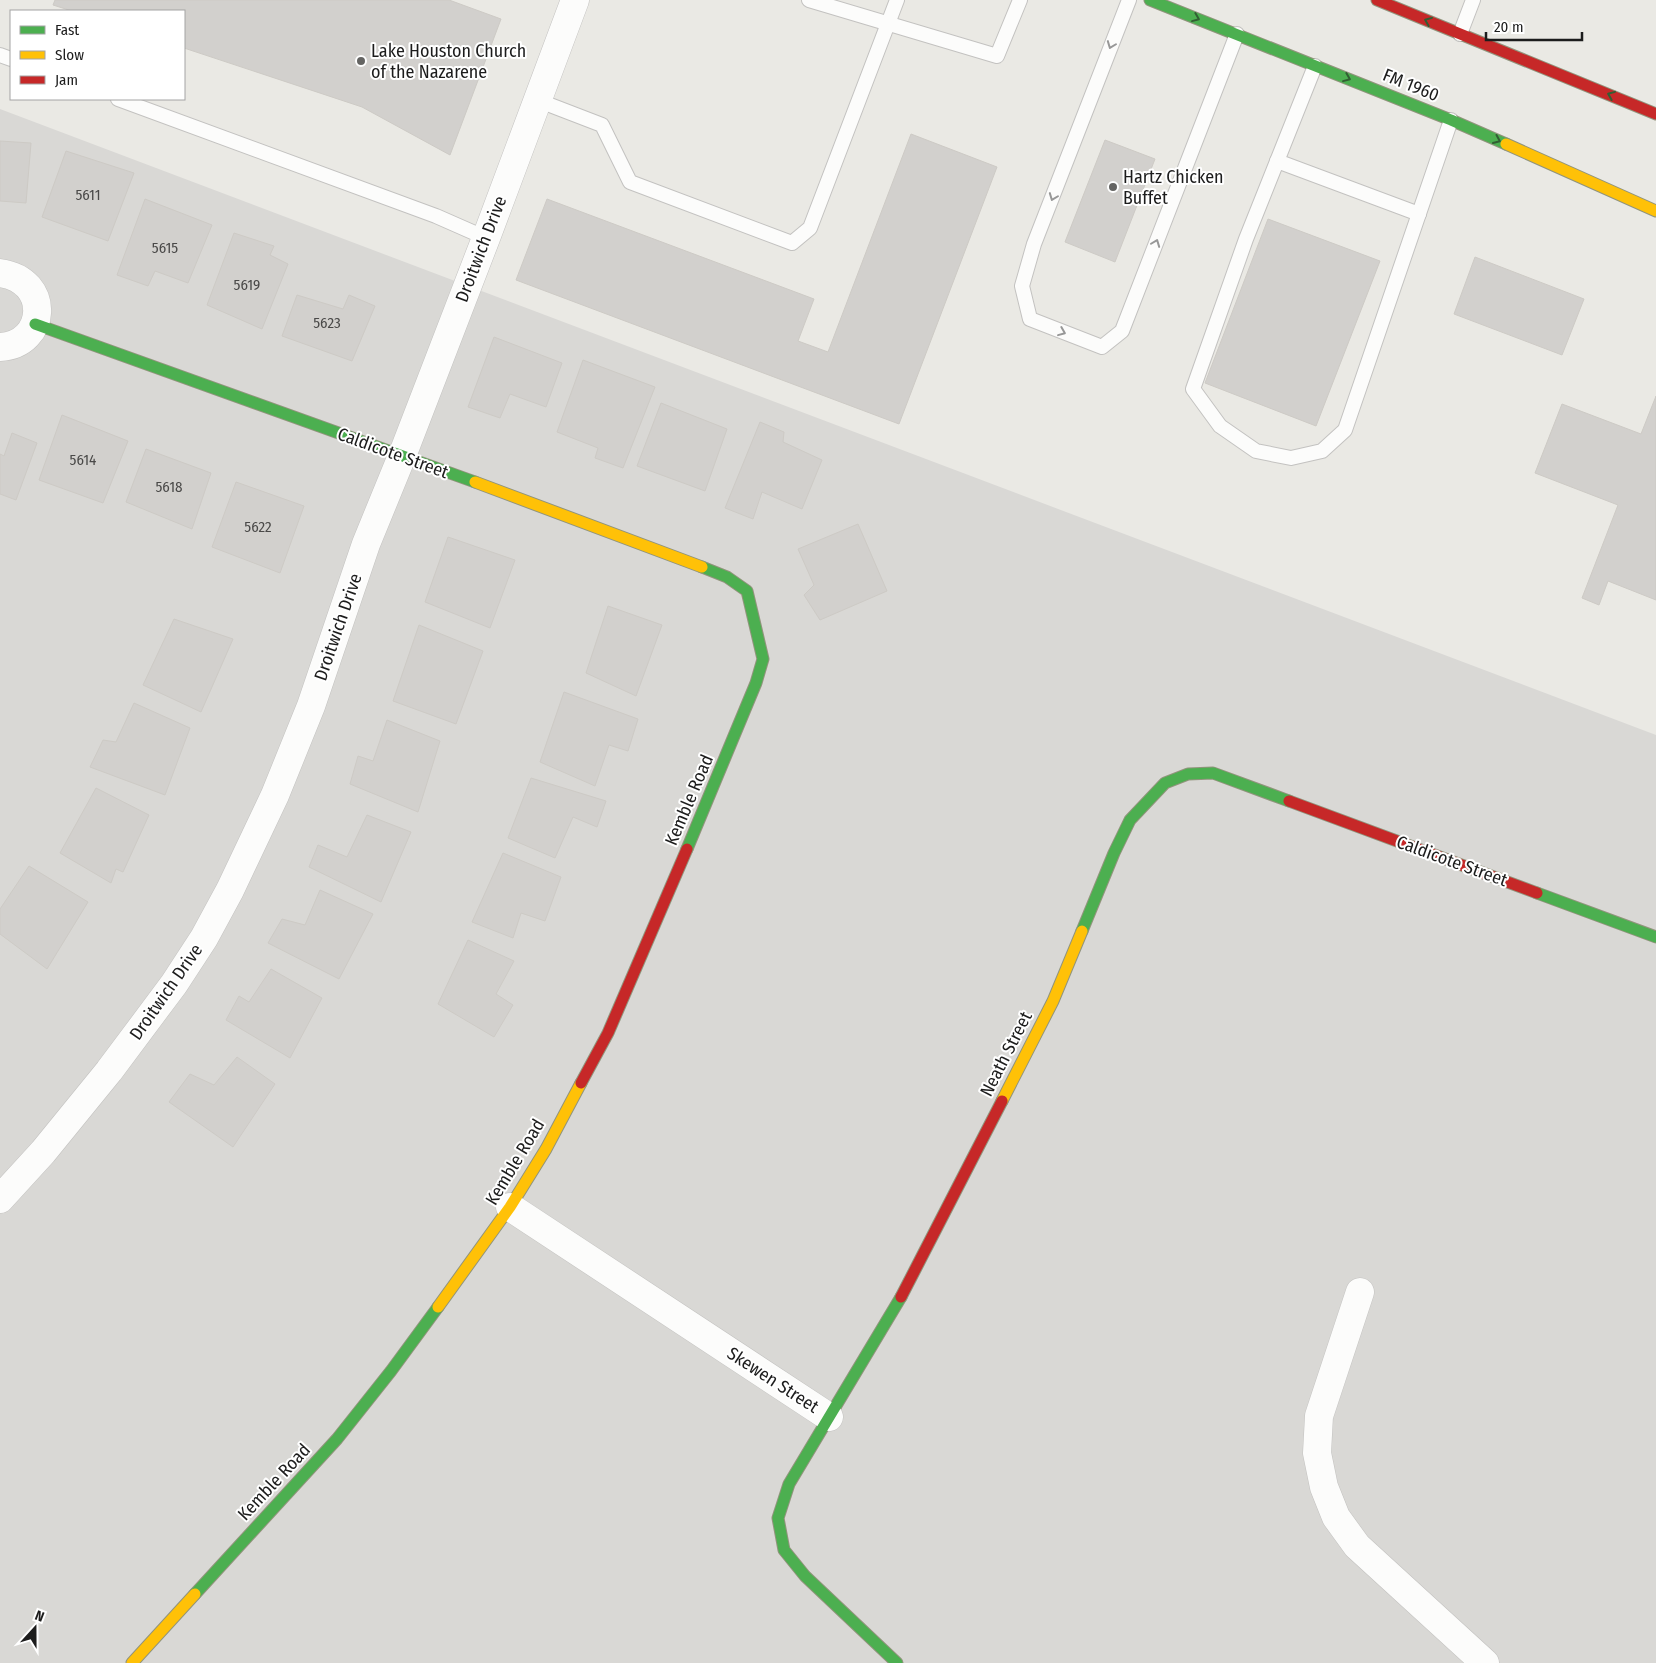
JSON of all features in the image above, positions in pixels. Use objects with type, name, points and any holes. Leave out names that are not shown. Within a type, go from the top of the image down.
[{"type":"street","name":"FM 1960","points":[[1150,0],[1451,120],[1656,211]]},
{"type":"street","points":[[1377,0],[1656,114]]},
{"type":"street","name":"Droitwich Drive","points":[[0,1199],[43,1152],[109,1071],[174,984],[204,938],[230,890],[275,795],[311,706],[366,544],[486,238],[537,100],[568,4]]},
{"type":"street","points":[[0,274],[10,275],[22,280],[36,300],[37,312],[35,324],[20,342],[8,347],[0,347]]},
{"type":"street","name":"Caldicote Street","points":[[35,324],[650,546],[727,577],[747,591]]},
{"type":"street","name":"Kemble Road","points":[[132,1663],[337,1439],[391,1371],[486,1242],[546,1149],[608,1033],[669,893],[756,683],[764,659],[747,591]]},
{"type":"street","name":"Neath Street","points":[[829,1416],[910,1281],[1053,1001],[1114,853],[1130,820],[1165,784],[1188,774],[1213,774],[1249,785]]},
{"type":"street","name":"Caldicote Street","points":[[1249,785],[1656,937]]},
{"type":"street","name":"Skewen Street","points":[[510,1207],[829,1416],[788,1484],[778,1518],[784,1550],[805,1576],[897,1663]]},
{"type":"street","points":[[1360,1292],[1319,1416],[1317,1453],[1324,1487],[1336,1517],[1357,1546],[1485,1663]]},
{"type":"lane","points":[[808,0],[997,56],[1020,0]]},
{"type":"lane","points":[[537,100],[602,125],[630,182],[792,243],[810,228],[897,0]]},
{"type":"lane","points":[[1129,0],[1034,244],[1022,286],[1030,319],[1102,347],[1122,331],[1237,34]]},
{"type":"lane","points":[[1460,34],[1473,0]]},
{"type":"lane","points":[[1315,66],[1246,239],[1193,388],[1220,426],[1256,451],[1291,458],[1322,451],[1345,430],[1451,120]]},
{"type":"lane","points":[[121,100],[436,216],[486,238]]},
{"type":"lane","points":[[1277,161],[1419,214]]},
{"type":"shaded area","points":[[0,109],[1656,735],[1656,1663],[0,1663]]},
{"type":"building","points":[[55,0],[449,0],[501,19],[450,155],[362,107],[185,48],[185,10],[69,10],[53,5]]},
{"type":"building","points":[[911,134],[997,167],[899,424],[516,280],[547,199],[814,299],[798,341],[828,352]]},
{"type":"building","points":[[1105,140],[1155,159],[1115,262],[1065,242]]},
{"type":"building","points":[[0,141],[31,143],[26,203],[0,201]]},
{"type":"building","points":[[66,151],[134,173],[108,241],[42,217]]},
{"type":"building","points":[[145,199],[212,225],[188,283],[155,271],[148,286],[117,275]]},
{"type":"building","points":[[1268,219],[1380,261],[1316,426],[1205,383]]},
{"type":"building","points":[[234,233],[274,246],[270,255],[288,264],[262,329],[207,305]]},
{"type":"building","points":[[1475,257],[1584,299],[1562,355],[1454,314]]},
{"type":"building","points":[[297,295],[343,309],[349,295],[375,306],[352,361],[282,336]]},
{"type":"building","points":[[494,337],[562,363],[546,407],[510,394],[500,418],[468,407]]},
{"type":"building","points":[[583,360],[655,387],[623,468],[595,458],[598,448],[557,432]]},
{"type":"building","points":[[1656,396],[1656,600],[1608,581],[1599,605],[1582,598],[1618,505],[1535,473],[1562,404],[1641,434]]},
{"type":"building","points":[[661,403],[727,429],[705,491],[637,466]]},
{"type":"building","points":[[62,415],[128,441],[103,503],[39,480]]},
{"type":"building","points":[[760,422],[784,432],[783,442],[822,460],[802,509],[762,492],[753,519],[725,508]]},
{"type":"building","points":[[12,433],[37,443],[16,500],[0,494],[0,454],[4,456]]},
{"type":"building","points":[[146,449],[211,473],[192,529],[126,502]]},
{"type":"building","points":[[236,482],[304,506],[280,573],[212,547]]},
{"type":"building","points":[[858,524],[887,591],[820,620],[804,595],[814,585],[798,549]]},
{"type":"building","points":[[448,537],[515,560],[490,628],[425,602]]},
{"type":"building","points":[[608,606],[662,625],[636,696],[586,673]]},
{"type":"building","points":[[174,619],[233,639],[201,712],[143,685]]},
{"type":"building","points":[[419,625],[483,651],[456,724],[393,701]]},
{"type":"building","points":[[564,692],[638,719],[628,751],[609,745],[595,786],[540,762]]},
{"type":"building","points":[[134,703],[190,728],[165,795],[90,767],[103,740],[116,742]]},
{"type":"building","points":[[387,720],[440,741],[418,812],[350,784],[358,756],[373,761]]},
{"type":"building","points":[[531,778],[606,801],[597,827],[573,817],[555,858],[508,838]]},
{"type":"building","points":[[96,788],[149,815],[123,872],[116,869],[111,883],[60,853]]},
{"type":"building","points":[[367,815],[411,832],[381,902],[309,867],[318,845],[347,857]]},
{"type":"building","points":[[503,853],[561,877],[545,921],[521,913],[513,938],[472,922]]},
{"type":"building","points":[[29,866],[88,902],[47,969],[0,934],[0,909]]},
{"type":"building","points":[[320,890],[373,914],[339,979],[268,943],[282,919],[305,925]]},
{"type":"building","points":[[468,940],[514,961],[496,994],[513,1005],[494,1037],[438,1004]]},
{"type":"building","points":[[271,969],[322,998],[290,1058],[226,1020],[239,996],[249,1002]]},
{"type":"building","points":[[237,1057],[275,1084],[233,1147],[169,1102],[190,1074],[214,1085]]},
{"type":"traffic: fast","points":[[1150,0],[1451,120],[1506,144]]},
{"type":"traffic: fast","points":[[35,324],[475,482]]},
{"type":"traffic: fast","points":[[687,849],[756,683],[763,659],[747,591],[727,577],[702,567]]},
{"type":"traffic: fast","points":[[1082,931],[1114,853],[1130,820],[1165,783],[1188,774],[1213,773],[1289,801]]},
{"type":"traffic: fast","points":[[1537,893],[1656,937]]},
{"type":"traffic: fast","points":[[897,1663],[805,1576],[784,1550],[778,1518],[789,1484],[901,1297]]},
{"type":"traffic: fast","points":[[195,1594],[337,1439],[391,1371],[438,1307]]},
{"type":"traffic: slow","points":[[1506,144],[1656,211]]},
{"type":"traffic: slow","points":[[475,482],[702,567]]},
{"type":"traffic: slow","points":[[1002,1101],[1053,1001],[1082,931]]},
{"type":"traffic: slow","points":[[438,1307],[510,1207],[546,1149],[581,1083]]},
{"type":"traffic: slow","points":[[132,1663],[195,1594]]},
{"type":"traffic: jam","points":[[1377,0],[1656,114]]},
{"type":"traffic: jam","points":[[1289,801],[1537,893]]},
{"type":"traffic: jam","points":[[581,1083],[608,1033],[687,849]]},
{"type":"traffic: jam","points":[[901,1297],[1002,1101]]},
{"type":"place","name":"Lake Houston Church of the Nazarene","points":[[361,61]]},
{"type":"place","name":"Hartz Chicken Buffet","points":[[1113,187]]}]
